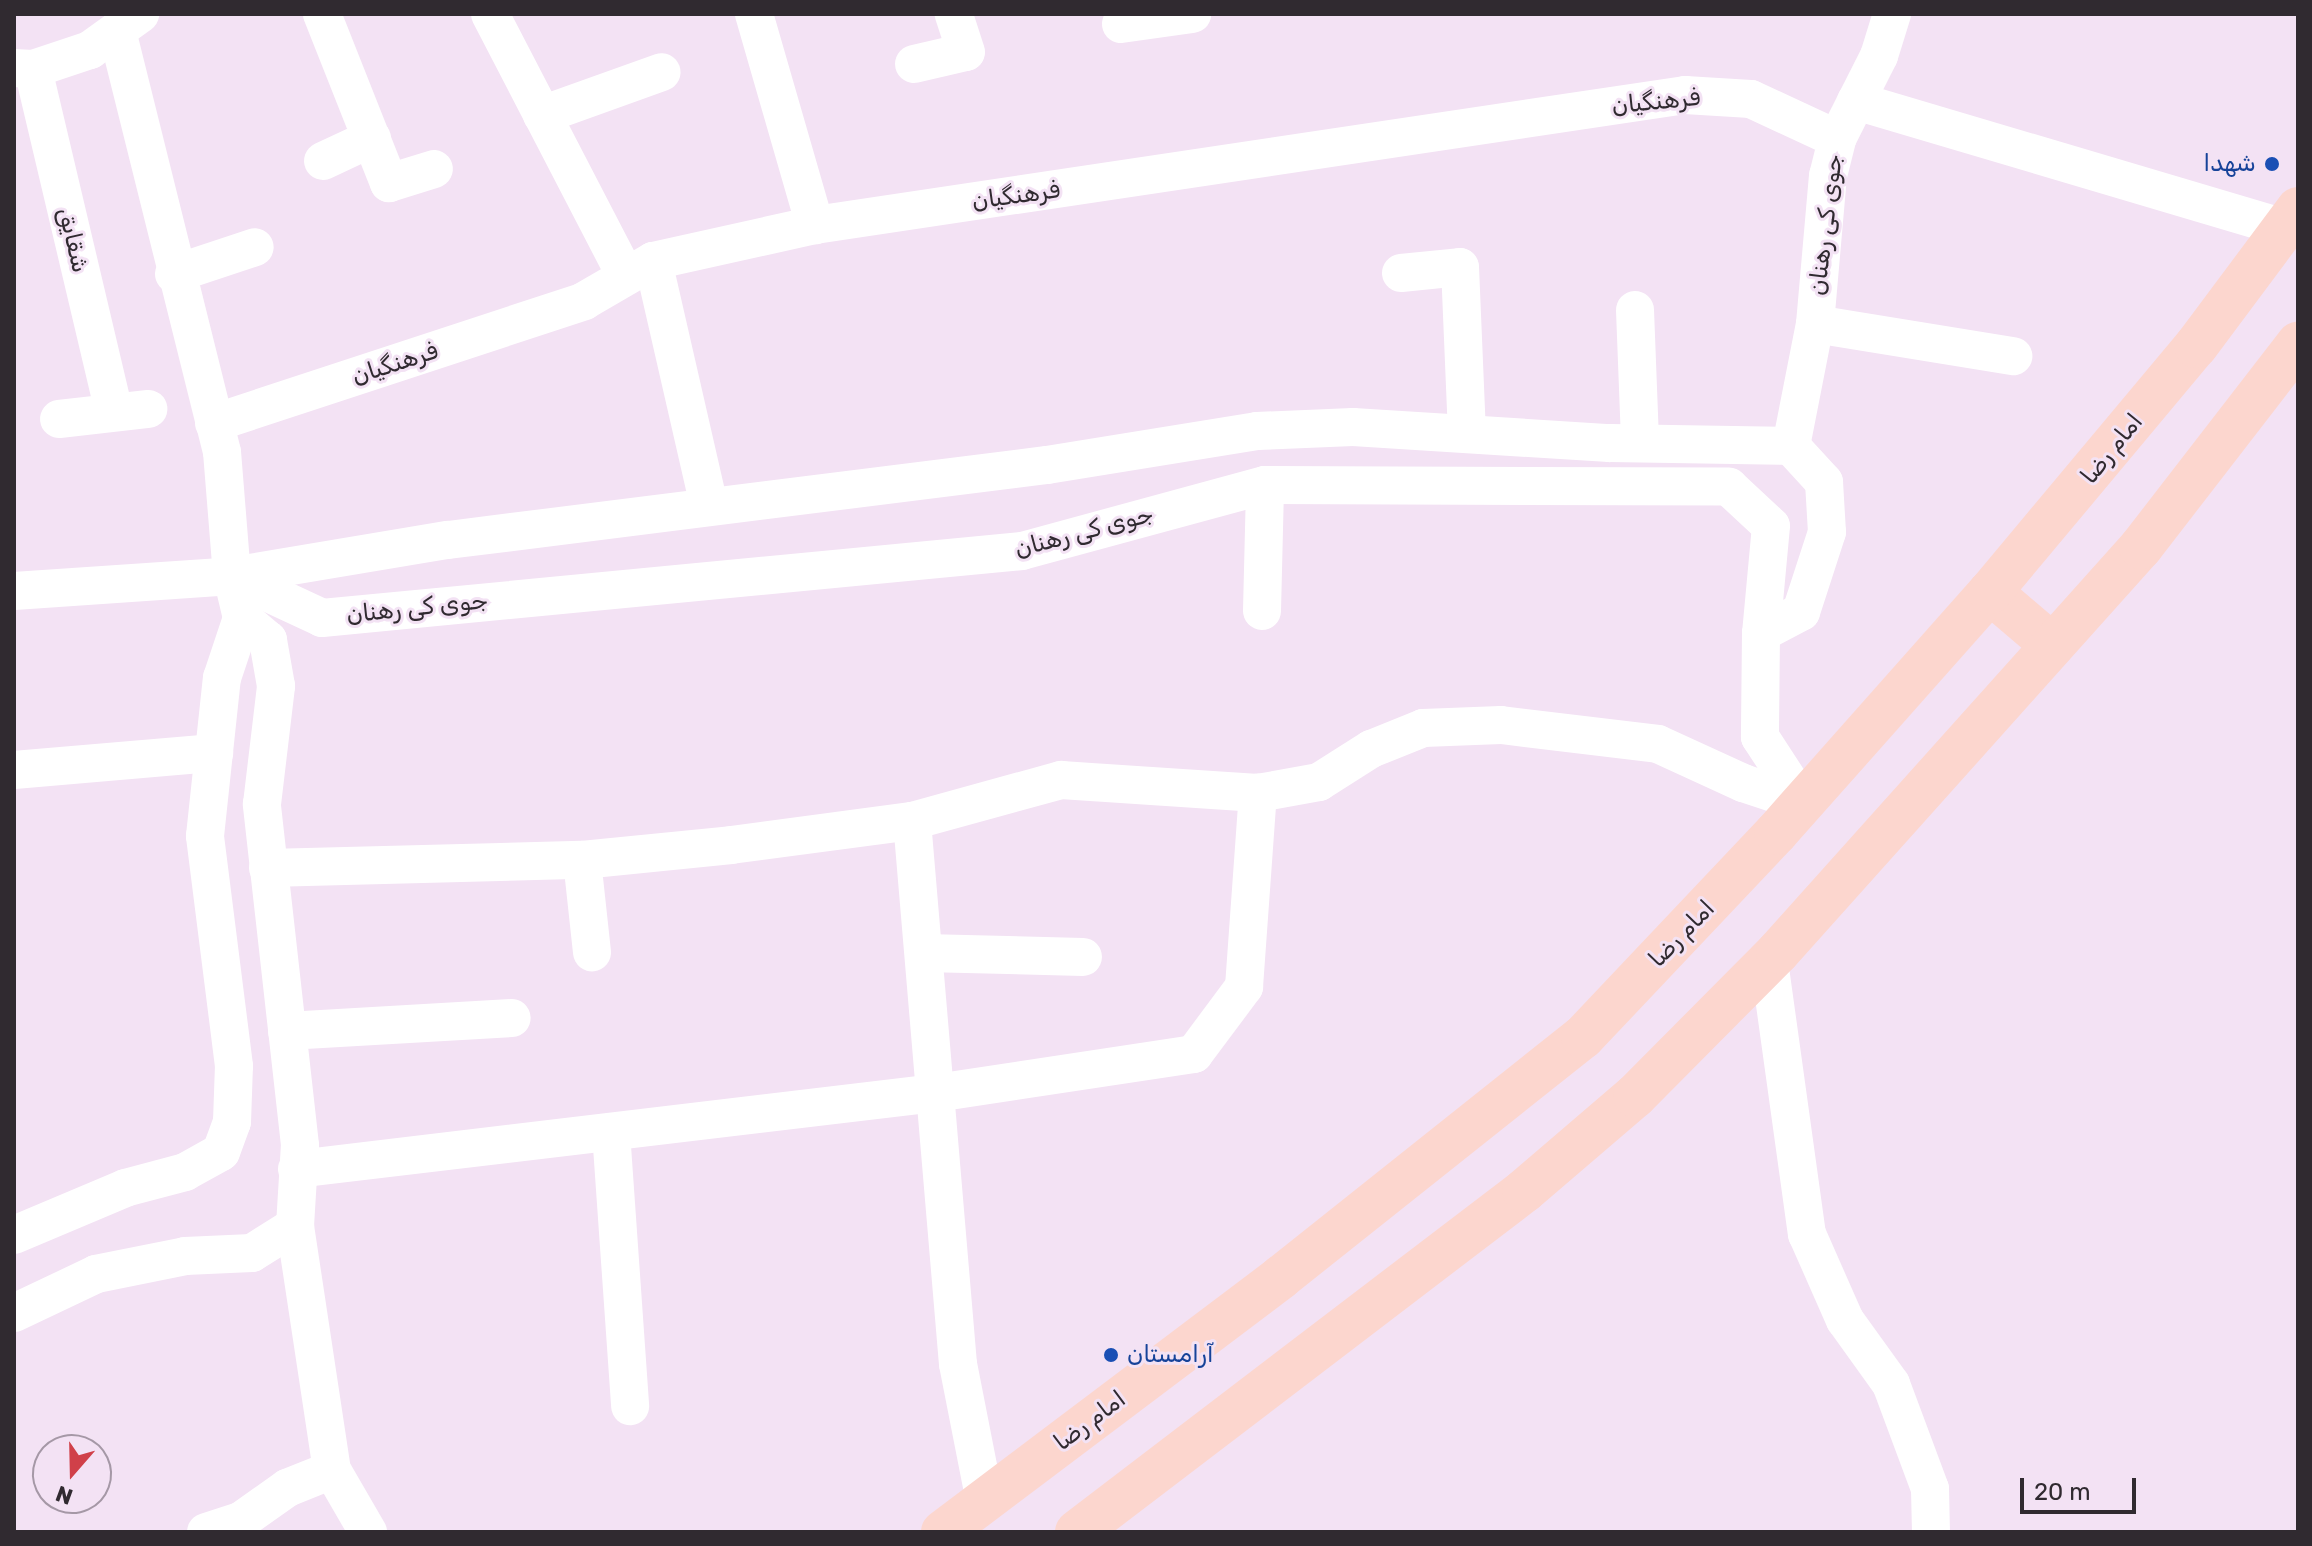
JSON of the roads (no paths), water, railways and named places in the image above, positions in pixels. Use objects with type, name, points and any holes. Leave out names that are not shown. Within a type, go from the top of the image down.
[{"type":"main road","name":"امام رضا","points":[[943,1532],[1412,1176],[1583,1037],[1803,803],[1990,592],[2196,346],[2291,218]]},
{"type":"main road","points":[[1077,1532],[1524,1191],[1635,1096],[1769,961],[2141,547],[2298,344]]},
{"type":"main road","points":[[1990,592],[2052,645]]},
{"type":"street","points":[[322,14],[389,183],[434,169]]},
{"type":"street","points":[[490,14],[542,115],[640,268],[709,505]]},
{"type":"street","points":[[754,14],[815,225]]},
{"type":"street","points":[[914,64],[966,52],[954,14]]},
{"type":"street","points":[[1121,24],[1192,14]]},
{"type":"street","name":"جوی کی رهنان","points":[[1791,446],[1815,324],[1828,176],[1837,139],[1879,56],[1892,14]]},
{"type":"street","points":[[14,1235],[125,1188],[185,1172],[221,1152],[232,1122],[234,1066],[205,836],[222,678],[242,618],[232,576],[222,452],[174,274],[128,23],[90,50],[23,68]]},
{"type":"street","name":"شقایق","points":[[23,68],[131,410],[59,419]]},
{"type":"street","points":[[542,115],[662,72]]},
{"type":"street","name":"فرهنگیان","points":[[214,423],[584,301],[640,268],[815,225],[1685,95],[1751,99],[1837,139]]},
{"type":"street","points":[[1856,101],[2291,218]]},
{"type":"street","points":[[323,161],[372,138]]},
{"type":"street","points":[[174,274],[255,247]]},
{"type":"street","points":[[1401,273],[1460,267],[1467,434]]},
{"type":"street","points":[[1635,310],[1640,441]]},
{"type":"street","points":[[1815,324],[2013,356]]},
{"type":"street","points":[[14,591],[232,576],[709,505],[1047,465],[1257,431],[1353,427],[1791,446],[1824,482],[1827,532],[1801,612],[1761,633],[1760,737],[1803,803]]},
{"type":"street","points":[[1262,611],[1265,485]]},
{"type":"street","name":"جوی کی رهنان","points":[[232,576],[322,618],[1022,551],[1265,485],[1729,487],[1771,526],[1761,633]]},
{"type":"street","points":[[242,618],[268,640],[276,686],[262,804],[300,1145],[295,1226],[332,1470],[368,1532]]},
{"type":"street","points":[[268,868],[582,860],[912,821],[1061,780],[1258,793],[1319,782],[1371,749],[1423,728],[1501,725],[1658,744],[1743,783],[1803,803]]},
{"type":"street","points":[[14,770],[214,753]]},
{"type":"street","points":[[297,1169],[936,1093],[1194,1054],[1244,987],[1258,793]]},
{"type":"street","points":[[912,821],[958,1364],[985,1501]]},
{"type":"street","points":[[582,860],[592,952]]},
{"type":"street","points":[[924,953],[1083,957]]},
{"type":"street","points":[[1769,961],[1807,1234],[1845,1320],[1891,1384],[1930,1489],[1931,1532]]},
{"type":"street","points":[[287,1031],[512,1018]]},
{"type":"street","points":[[611,1132],[630,1406]]},
{"type":"street","points":[[14,1313],[96,1274],[185,1256],[252,1253],[295,1226]]},
{"type":"street","points":[[206,1532],[242,1520],[287,1488],[332,1470]]},
{"type":"place","name":"شهدا","points":[[2272,164]]},
{"type":"place","name":"آرامستان","points":[[1111,1355]]}]
